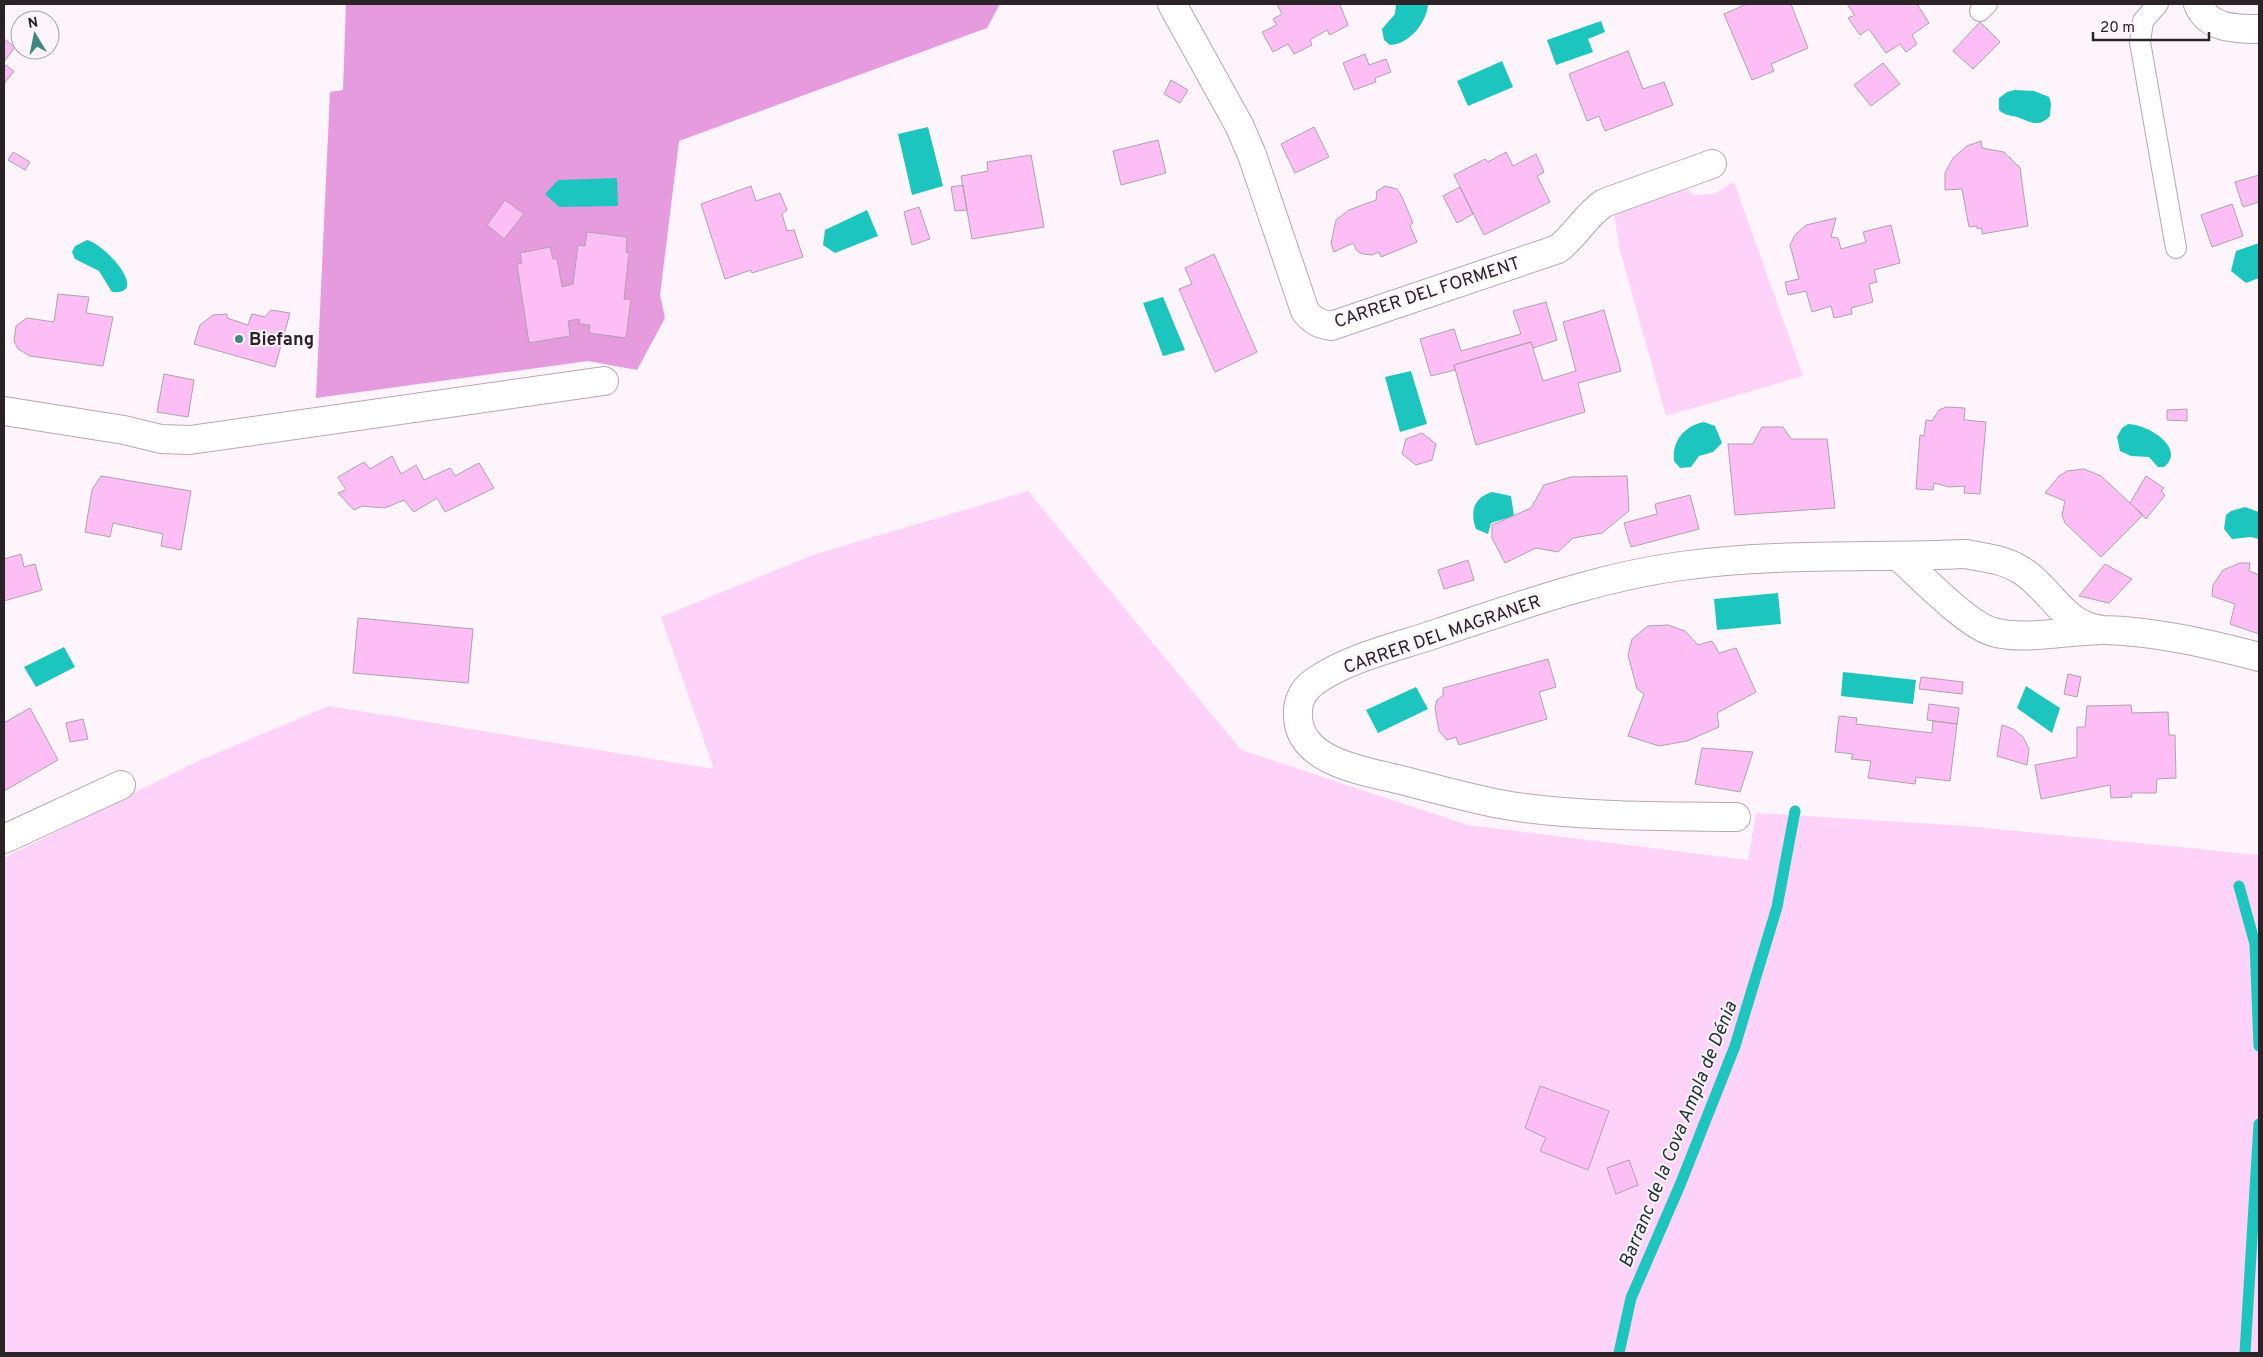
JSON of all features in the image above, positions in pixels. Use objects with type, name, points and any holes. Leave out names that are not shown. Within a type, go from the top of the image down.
[{"type":"street","name":"CARRER DEL FORMENT","points":[[1172,4],[1242,132],[1305,311],[1312,320],[1322,324],[1330,326],[1337,324],[1558,249],[1569,240],[1592,211],[1604,203],[1712,164]]},
{"type":"street","points":[[2198,4],[2200,10],[2216,24],[2259,29]]},
{"type":"street","points":[[4,411],[124,430],[161,439],[190,440],[604,381]]},
{"type":"street","name":"CARRER DEL MAGRANER","points":[[1736,817],[1619,815],[1524,807],[1477,798],[1368,771],[1314,752],[1305,741],[1298,726],[1298,711],[1302,693],[1316,680],[1352,662],[1541,599],[1617,579],[1680,566],[1733,562],[1966,554],[2004,562],[2034,579],[2065,611],[2082,625],[2103,630],[2211,645],[2259,658]]},
{"type":"street","name":"CARRER DEL MAGRANER","points":[[1899,557],[1965,614],[1981,626],[1994,632],[2034,634],[2103,630]]},
{"type":"street","points":[[4,839],[121,785]]},
{"type":"lane","points":[[2158,4],[2143,21],[2140,42],[2176,248]]},
{"type":"shaded area","points":[[346,4],[1000,4],[987,28],[679,141],[660,295],[665,318],[637,370],[588,361],[316,398],[330,92],[343,90]]},
{"type":"shaded area","points":[[1734,182],[1803,376],[1666,416],[1620,250],[1614,214],[1687,189],[1694,195],[1714,194]]},
{"type":"shaded area","points":[[1028,491],[1241,750],[1468,825],[1748,860],[1756,813],[1966,826],[2259,855],[2259,1353],[4,1353],[4,858],[196,762],[329,706],[714,769],[661,617],[813,555]]},
{"type":"water","points":[[1396,4],[1428,4],[1421,25],[1416,31],[1404,41],[1390,45],[1384,40],[1382,29],[1395,14]]},
{"type":"water","points":[[1601,21],[1605,32],[1588,39],[1593,52],[1556,65],[1547,40]]},
{"type":"water","points":[[1502,61],[1513,87],[1468,106],[1457,81]]},
{"type":"water","points":[[2015,90],[2034,91],[2049,97],[2051,103],[2050,116],[2042,122],[2034,123],[2001,112],[1999,110],[1999,98],[2007,92]]},
{"type":"water","points":[[928,127],[943,186],[912,195],[898,134]]},
{"type":"water","points":[[617,178],[618,206],[559,207],[545,194],[558,180]]},
{"type":"water","points":[[867,210],[878,236],[835,253],[823,245],[825,230]]},
{"type":"water","points":[[87,240],[104,250],[121,269],[126,278],[127,286],[123,291],[112,292],[99,271],[75,259],[72,252],[75,246]]},
{"type":"water","points":[[2259,243],[2259,278],[2246,283],[2231,271],[2236,251]]},
{"type":"water","points":[[1163,297],[1185,350],[1163,356],[1143,303]]},
{"type":"water","points":[[1411,371],[1427,424],[1400,432],[1385,377]]},
{"type":"water","points":[[1704,422],[1715,426],[1722,443],[1713,452],[1699,456],[1691,467],[1680,468],[1674,461],[1677,441],[1685,431]]},
{"type":"water","points":[[2128,424],[2145,428],[2162,438],[2168,445],[2171,452],[2170,460],[2164,467],[2158,467],[2149,457],[2131,456],[2120,451],[2117,437],[2122,428]]},
{"type":"water","points":[[1492,492],[1511,496],[1514,516],[1491,523],[1488,534],[1476,529],[1473,511],[1481,498]]},
{"type":"water","points":[[2245,507],[2259,512],[2259,539],[2251,537],[2232,539],[2224,529],[2226,515],[2231,511]]},
{"type":"water","points":[[1778,593],[1781,624],[1717,630],[1714,599]]},
{"type":"water","points":[[64,647],[75,667],[36,687],[24,667]]},
{"type":"water","points":[[1843,672],[1916,680],[1913,704],[1841,696]]},
{"type":"water","points":[[2026,686],[2060,708],[2052,733],[2017,708]]},
{"type":"water","points":[[1416,687],[1428,709],[1378,733],[1366,710]]},
{"type":"building","points":[[1277,4],[1342,4],[1340,5],[1348,25],[1330,35],[1327,30],[1310,40],[1312,45],[1294,54],[1288,44],[1273,52],[1262,32],[1277,25],[1273,19],[1282,14]]},
{"type":"building","points":[[1747,4],[1791,4],[1808,48],[1771,64],[1774,71],[1752,80],[1724,14]]},
{"type":"building","points":[[1847,4],[1917,4],[1929,23],[1912,35],[1917,44],[1906,52],[1900,44],[1886,53],[1869,29],[1860,35],[1848,18],[1855,15]]},
{"type":"building","points":[[1980,22],[2000,42],[1973,69],[1953,51]]},
{"type":"building","points":[[4,39],[10,43],[10,54],[4,62]]},
{"type":"building","points":[[1628,51],[1643,89],[1664,82],[1673,105],[1605,131],[1599,116],[1587,121],[1569,74]]},
{"type":"building","points":[[1365,54],[1369,65],[1386,59],[1391,72],[1375,78],[1376,82],[1354,90],[1343,63]]},
{"type":"building","points":[[1883,63],[1900,84],[1871,106],[1854,85]]},
{"type":"building","points":[[4,64],[14,71],[4,84]]},
{"type":"building","points":[[1171,80],[1188,90],[1180,103],[1164,94]]},
{"type":"building","points":[[1314,127],[1329,157],[1295,173],[1281,144]]},
{"type":"building","points":[[1158,140],[1166,173],[1121,185],[1113,151]]},
{"type":"building","points":[[1981,141],[1982,148],[2004,152],[2020,168],[2028,226],[1982,234],[1982,228],[1977,229],[1977,226],[1969,227],[1962,189],[1945,190],[1945,173],[1953,158],[1967,146]]},
{"type":"building","points":[[13,152],[30,162],[25,170],[8,160]]},
{"type":"building","points":[[1506,152],[1513,166],[1536,154],[1544,172],[1537,176],[1550,202],[1484,235],[1454,175],[1485,159],[1488,162]]},
{"type":"building","points":[[1031,155],[1044,227],[972,239],[961,176],[988,171],[987,162]]},
{"type":"building","points":[[2259,175],[2259,202],[2243,207],[2235,182]]},
{"type":"building","points":[[963,185],[967,210],[955,211],[951,187]]},
{"type":"building","points":[[751,186],[756,201],[780,193],[787,210],[782,214],[787,231],[794,230],[803,257],[752,273],[751,270],[725,279],[701,204]]},
{"type":"building","points":[[1385,186],[1397,189],[1402,197],[1413,223],[1410,226],[1417,242],[1381,257],[1379,252],[1372,255],[1357,251],[1353,243],[1334,252],[1331,243],[1336,220],[1349,210],[1376,200],[1377,191]]},
{"type":"building","points":[[1460,187],[1473,214],[1457,223],[1443,196]]},
{"type":"building","points":[[505,200],[524,214],[504,239],[487,225]]},
{"type":"building","points":[[2232,204],[2243,236],[2212,247],[2201,215]]},
{"type":"building","points":[[919,207],[930,239],[912,245],[904,212]]},
{"type":"building","points":[[1836,218],[1831,237],[1838,238],[1841,249],[1866,242],[1863,232],[1891,225],[1900,263],[1874,270],[1877,282],[1869,284],[1873,302],[1851,308],[1852,314],[1834,318],[1831,306],[1812,312],[1806,291],[1788,295],[1785,282],[1799,279],[1790,245],[1795,235],[1806,225]]},
{"type":"building","points":[[587,232],[627,237],[626,252],[629,253],[624,299],[631,299],[626,338],[589,333],[590,325],[580,324],[579,319],[568,321],[570,336],[529,343],[517,264],[522,263],[520,253],[550,247],[553,259],[557,259],[562,287],[573,284],[578,245],[585,246]]},
{"type":"building","points":[[1214,254],[1257,352],[1215,372],[1179,289],[1192,284],[1185,268]]},
{"type":"building","points":[[58,294],[89,297],[86,313],[113,317],[103,366],[30,356],[18,349],[14,341],[16,326],[27,318],[54,322]]},
{"type":"building","points":[[1546,302],[1557,340],[1533,348],[1531,342],[1454,365],[1455,370],[1431,376],[1420,339],[1454,329],[1461,351],[1521,334],[1513,311]]},
{"type":"building","name":"Biefang","points":[[271,310],[290,313],[275,367],[194,344],[200,325],[213,315],[227,314],[227,318],[248,325],[252,314],[265,317]]},
{"type":"building","points":[[1604,310],[1621,371],[1578,383],[1585,412],[1476,445],[1454,365],[1531,342],[1543,381],[1576,371],[1563,322]]},
{"type":"building","points":[[164,374],[194,380],[188,417],[157,412]]},
{"type":"building","points":[[1946,407],[1965,408],[1964,420],[1986,422],[1980,494],[1964,493],[1965,486],[1949,487],[1934,483],[1933,490],[1916,489],[1920,435],[1924,436],[1926,420],[1932,421],[1939,410]]},
{"type":"building","points":[[2187,409],[2187,421],[2167,420],[2167,410]]},
{"type":"building","points":[[1762,427],[1783,427],[1791,439],[1827,439],[1835,508],[1735,515],[1728,444],[1753,444]]},
{"type":"building","points":[[1422,433],[1436,444],[1432,460],[1416,465],[1402,454],[1406,439]]},
{"type":"building","points":[[392,456],[401,474],[416,465],[424,480],[450,468],[455,476],[479,463],[494,488],[445,512],[437,498],[414,512],[404,500],[385,508],[362,506],[354,510],[338,493],[346,490],[338,477],[364,462],[370,469]]},
{"type":"building","points":[[2084,469],[2101,476],[2143,515],[2101,557],[2065,523],[2062,515],[2065,501],[2045,493],[2059,476],[2067,471]]},
{"type":"building","points":[[101,476],[191,491],[181,550],[161,546],[163,534],[113,523],[110,537],[85,532],[92,490]]},
{"type":"building","points":[[1627,476],[1629,511],[1602,533],[1573,538],[1558,552],[1536,548],[1505,563],[1492,538],[1492,525],[1531,508],[1544,485],[1571,477]]},
{"type":"building","points":[[2146,476],[2164,488],[2161,491],[2165,495],[2146,519],[2130,503]]},
{"type":"building","points":[[1690,495],[1699,529],[1631,547],[1624,523],[1657,514],[1655,504]]},
{"type":"building","points":[[21,554],[24,567],[35,564],[42,590],[4,601],[4,559]]},
{"type":"building","points":[[1468,560],[1474,580],[1444,589],[1438,570]]},
{"type":"building","points":[[2240,563],[2250,563],[2249,571],[2259,575],[2259,634],[2230,624],[2235,604],[2212,596],[2213,585],[2223,570]]},
{"type":"building","points":[[2105,564],[2132,579],[2109,603],[2079,596]]},
{"type":"building","points":[[358,618],[473,629],[468,683],[353,673]]},
{"type":"building","points":[[1668,625],[1685,631],[1698,645],[1712,641],[1719,653],[1736,648],[1756,692],[1717,713],[1719,727],[1687,741],[1659,746],[1628,736],[1644,694],[1637,689],[1628,655],[1632,639],[1648,626]]},
{"type":"building","points":[[1548,659],[1556,687],[1539,692],[1547,719],[1459,745],[1456,737],[1447,740],[1439,731],[1435,708],[1437,700],[1443,696],[1443,688]]},
{"type":"building","points":[[2068,674],[2081,677],[2077,697],[2064,694]]},
{"type":"building","points":[[1921,677],[1963,682],[1962,694],[1919,689]]},
{"type":"building","points":[[1929,704],[1959,708],[1957,724],[1927,720]]},
{"type":"building","points":[[2131,705],[2132,713],[2168,712],[2169,735],[2175,735],[2176,778],[2157,779],[2156,793],[2131,793],[2132,797],[2111,798],[2110,785],[2041,799],[2035,765],[2077,757],[2077,727],[2085,727],[2087,706]]},
{"type":"building","points":[[30,708],[58,760],[4,791],[4,723]]},
{"type":"building","points":[[1839,716],[1857,718],[1856,724],[1932,733],[1933,721],[1957,724],[1950,781],[1916,777],[1915,784],[1868,778],[1871,761],[1851,759],[1853,754],[1835,752]]},
{"type":"building","points":[[83,719],[88,739],[70,742],[66,723]]},
{"type":"building","points":[[2002,725],[2013,729],[2023,737],[2029,749],[2027,765],[1997,756]]},
{"type":"building","points":[[1702,748],[1753,752],[1740,792],[1695,784]]},
{"type":"building","points":[[1540,1086],[1609,1111],[1588,1170],[1540,1151],[1546,1138],[1525,1128]]},
{"type":"building","points":[[1629,1160],[1638,1185],[1616,1194],[1607,1168]]},
{"type":"waterway","name":"Barranc de la Cova Ampla de Dénia","points":[[1619,1353],[1631,1298],[1680,1185],[1735,1046],[1777,907],[1795,811]]},
{"type":"waterway","points":[[2239,886],[2255,944],[2259,1046]]},
{"type":"waterway","points":[[2245,1353],[2259,1124]]},
{"type":"place","name":"Biefang","points":[[239,339]]}]
